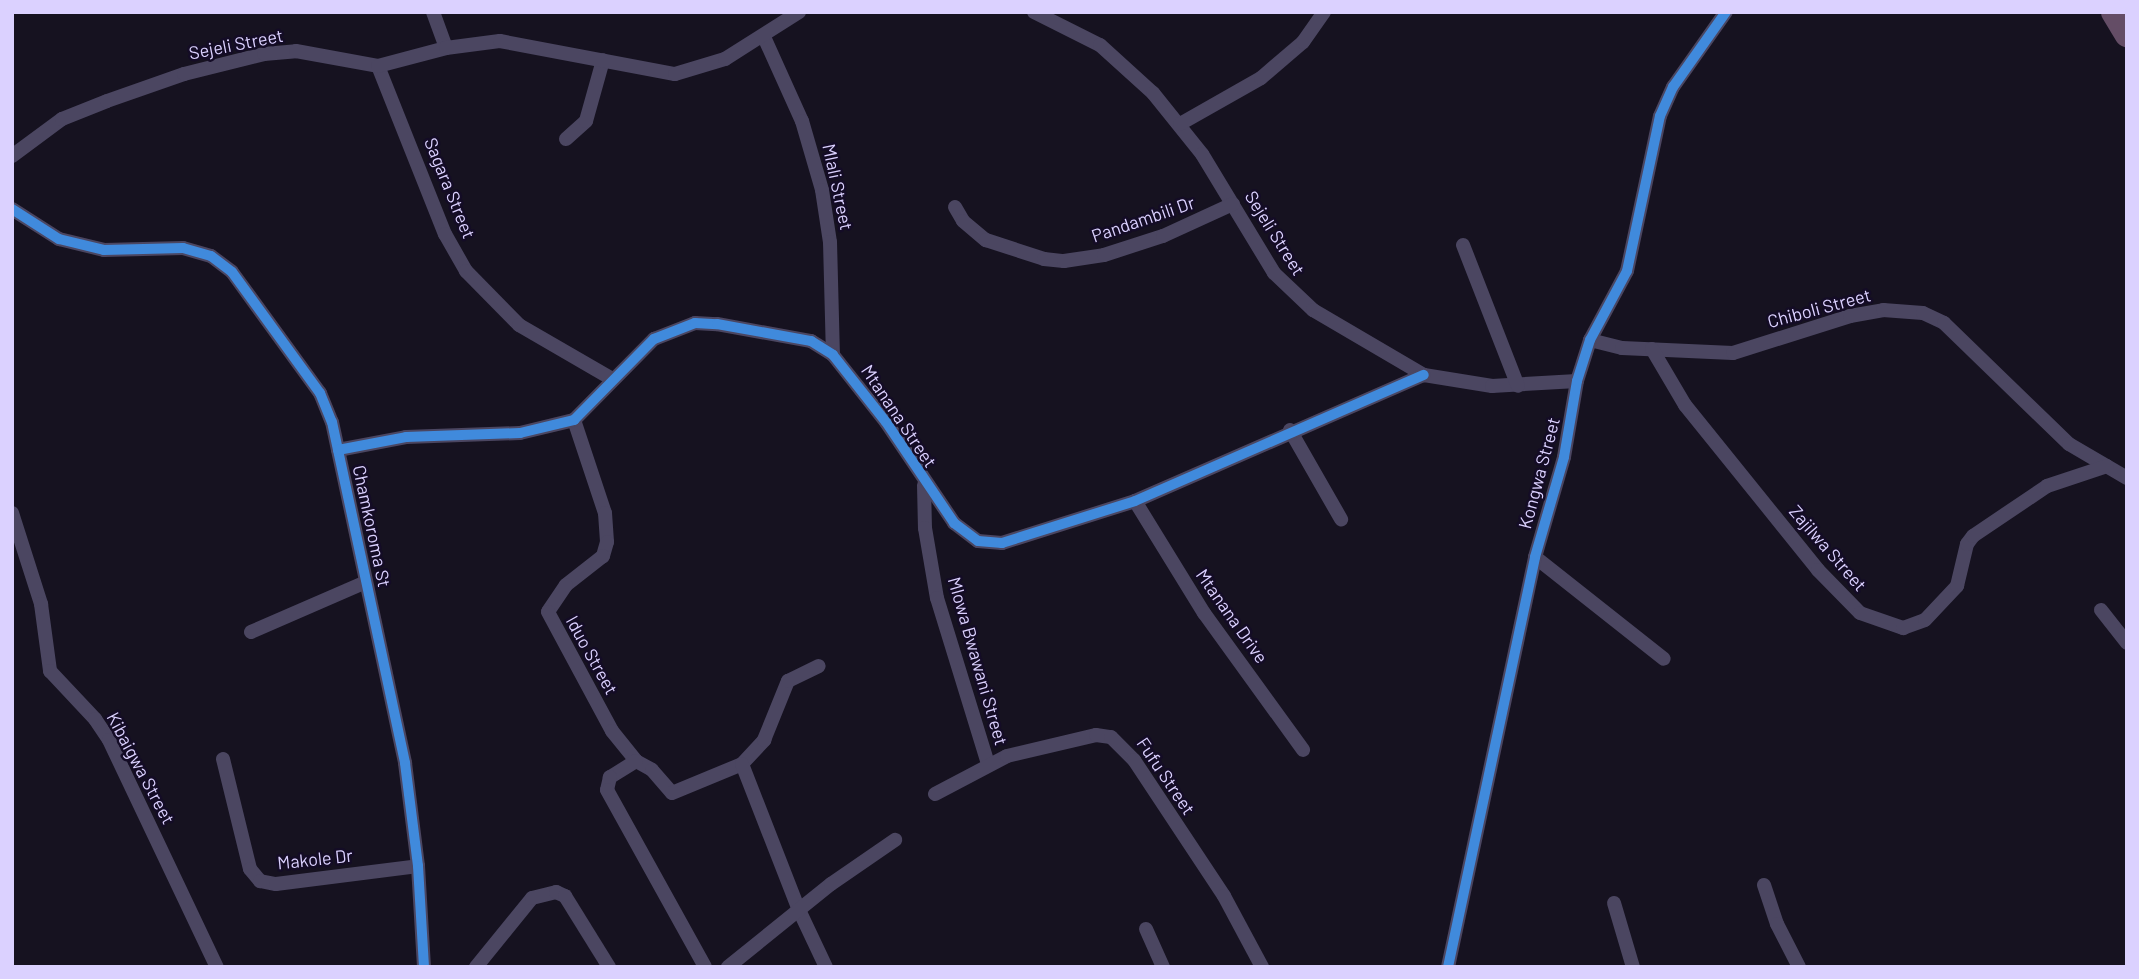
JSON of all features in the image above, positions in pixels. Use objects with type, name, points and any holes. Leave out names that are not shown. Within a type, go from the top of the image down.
[{"type":"highway","points":[[2114,12],[2127,34]]},
{"type":"street","points":[[433,12],[446,48]]},
{"type":"street","name":"Sejeli Street","points":[[12,156],[62,120],[96,105],[235,60],[296,51],[378,66],[446,48],[500,41],[675,74],[725,59],[764,37],[799,12]]},
{"type":"street","name":"Sejeli Street","points":[[1034,12],[1106,49],[1180,124],[1233,204],[1273,273],[1294,296],[1423,375],[1492,386],[1577,381]]},
{"type":"street","points":[[1180,124],[1261,78],[1303,42],[1324,12]]},
{"type":"street","name":"Kongwa Street","points":[[1448,967],[1535,558],[1564,457],[1577,381],[1590,340],[1627,271],[1660,116],[1673,87],[1726,12]]},
{"type":"street","name":"Mlali Street","points":[[764,37],[802,121],[822,190],[830,242],[833,355]]},
{"type":"street","points":[[566,139],[586,121],[603,60]]},
{"type":"street","name":"Sagara Street","points":[[378,66],[445,234],[466,271],[519,325],[612,379]]},
{"type":"street","name":"Pandambili Dr","points":[[955,207],[963,221],[986,240],[1064,261],[1104,255],[1163,236],[1233,204]]},
{"type":"street","name":"Chamkoroma St","points":[[12,209],[59,239],[114,251],[183,248],[223,265],[314,383],[338,450],[405,763],[418,866],[424,967]]},
{"type":"street","points":[[1463,245],[1518,386]]},
{"type":"street","name":"Chiboli Street","points":[[1590,340],[1652,349],[1733,353],[1850,316],[1883,310],[1923,313],[1944,323],[2069,444],[2127,478]]},
{"type":"street","name":"Mtanana Street","points":[[574,420],[654,339],[695,323],[811,341],[833,355],[886,422],[924,485],[963,532],[987,543],[1031,536],[1135,501],[1290,430],[1423,375]]},
{"type":"street","name":"Zajilwa Street","points":[[1652,349],[1685,405],[1818,570],[1860,612],[1903,628],[1925,620],[1957,586],[1966,544],[1973,536],[2047,486],[2107,466]]},
{"type":"street","points":[[338,450],[406,437],[520,433],[574,420]]},
{"type":"street","name":"Iduo Street","points":[[574,420],[605,513],[607,542],[603,556],[566,584],[548,612],[612,731],[636,761],[652,770],[672,793],[742,764],[764,740],[788,681],[819,666]]},
{"type":"street","points":[[1290,430],[1340,519]]},
{"type":"street","name":"Mlowa Bwawani Street","points":[[924,485],[926,528],[937,598],[988,764]]},
{"type":"street","name":"Mtanana Drive","points":[[1135,501],[1204,613],[1303,750]]},
{"type":"street","name":"Kibaigwa Street","points":[[12,513],[41,604],[50,671],[95,719],[109,740],[217,967]]},
{"type":"street","points":[[1535,558],[1664,659]]},
{"type":"street","points":[[251,632],[366,582]]},
{"type":"street","points":[[2101,610],[2127,642]]},
{"type":"street","name":"Fufu Street","points":[[935,794],[988,764],[1096,735],[1120,742],[1224,896],[1262,967]]},
{"type":"street","name":"Makole Dr","points":[[223,759],[250,869],[260,881],[276,884],[418,866]]},
{"type":"street","points":[[636,761],[610,777],[607,790],[705,967]]},
{"type":"street","points":[[742,764],[799,910],[826,967]]},
{"type":"street","points":[[728,967],[799,910],[895,840]]},
{"type":"street","points":[[1764,885],[1773,916],[1799,967]]},
{"type":"street","points":[[476,967],[532,898],[556,892],[565,896],[609,967]]},
{"type":"street","points":[[1614,903],[1633,967]]},
{"type":"street","points":[[1146,929],[1163,967]]},
{"type":"cycle path","points":[[1448,967],[1535,557],[1564,457],[1577,381],[1590,340],[1627,271],[1660,116],[1673,87],[1726,12]]},
{"type":"cycle path","points":[[12,209],[59,239],[104,250],[183,248],[211,256],[232,272],[320,393],[332,422],[405,763],[418,866],[424,967]]},
{"type":"cycle path","points":[[338,450],[406,437],[520,433],[574,420],[654,339],[695,323],[717,324],[811,341],[833,355],[886,422],[954,523],[978,541],[1002,543],[1135,501],[1424,375]]}]
